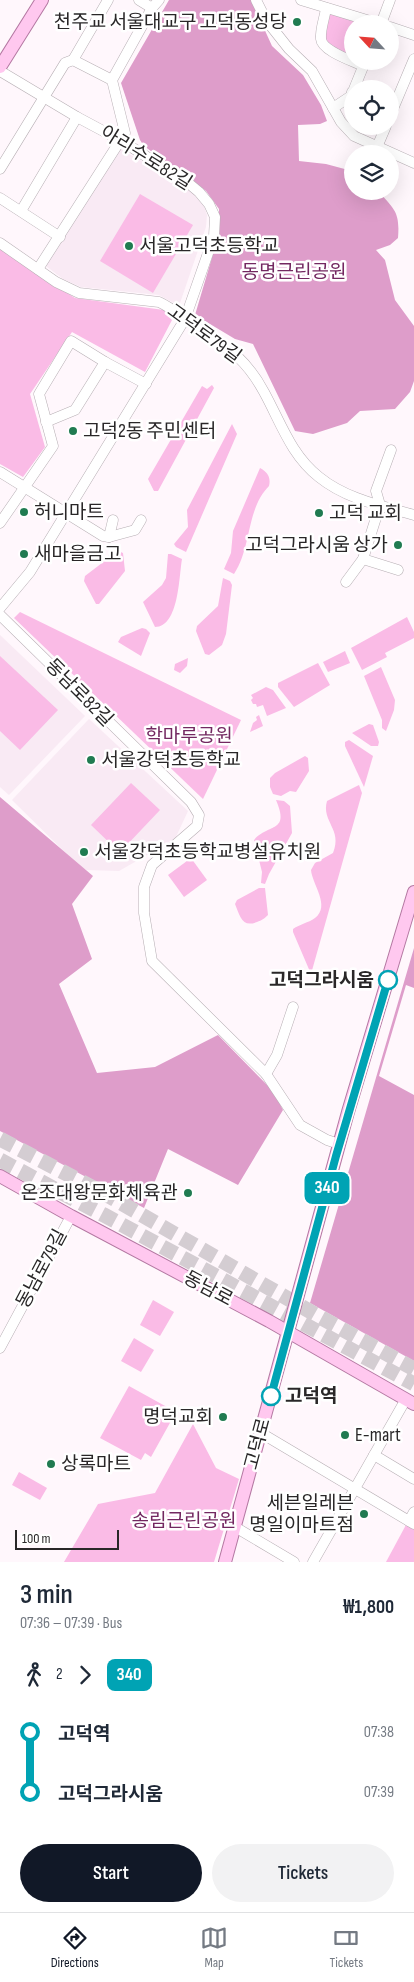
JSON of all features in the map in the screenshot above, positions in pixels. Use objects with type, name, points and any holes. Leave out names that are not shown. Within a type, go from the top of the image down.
[{"type":"main road","points":[[0,69],[42,0]]},
{"type":"main road","name":"고덕로","points":[[225,1562],[340,1144],[414,892]]},
{"type":"main road","name":"동남로","points":[[0,1176],[70,1216],[289,1332],[410,1402]]},
{"type":"street","points":[[0,169],[65,63],[73,60],[108,0]]},
{"type":"street","points":[[38,269],[125,133],[112,80],[156,4],[139,0]]},
{"type":"street","points":[[256,0],[266,20],[289,49],[312,71],[341,122],[354,136],[373,145]]},
{"type":"street","points":[[301,0],[350,15]]},
{"type":"street","points":[[384,15],[390,0]]},
{"type":"street","points":[[326,8],[321,38],[322,45],[327,50],[344,56]]},
{"type":"street","points":[[399,30],[414,35]]},
{"type":"street","points":[[399,95],[414,59]]},
{"type":"street","points":[[73,60],[112,80]]},
{"type":"street","name":"아리수로82길","points":[[0,69],[77,117],[120,140],[199,192],[209,204],[215,216],[214,236],[186,320]]},
{"type":"street","points":[[333,108],[344,101]]},
{"type":"street","points":[[21,211],[77,117]]},
{"type":"street","points":[[399,157],[414,163]]},
{"type":"street","points":[[0,198],[60,237]]},
{"type":"street","name":"고덕로79길","points":[[0,243],[56,282],[79,293],[159,302],[171,308],[186,320],[225,344],[251,370],[294,452],[319,477],[347,494],[414,515]]},
{"type":"street","points":[[0,608],[30,572],[186,320]]},
{"type":"street","points":[[1,519],[53,446],[39,394],[71,341],[146,384]]},
{"type":"street","points":[[46,422],[75,410],[105,362]]},
{"type":"street","points":[[346,582],[363,559],[380,505],[376,492],[391,450]]},
{"type":"street","points":[[0,472],[103,536],[109,537],[135,530],[141,520]]},
{"type":"street","points":[[109,537],[113,520]]},
{"type":"street","points":[[363,559],[398,570]]},
{"type":"street","name":"동남로82길","points":[[0,615],[191,802],[198,815],[198,826],[152,865],[144,887],[144,913],[152,961],[266,1074]]},
{"type":"street","points":[[293,1007],[277,1055],[266,1074],[300,1125],[327,1140],[340,1144]]},
{"type":"street","name":"동남로79길","points":[[0,1348],[70,1216]]},
{"type":"street","points":[[313,1562],[374,1456],[410,1402]]},
{"type":"street","points":[[261,1433],[355,1489],[412,1519]]},
{"type":"street","points":[[374,1456],[414,1479]]},
{"type":"street","points":[[235,1527],[294,1562]]},
{"type":"shaded area","name":"서울고덕초등학교","points":[[119,148],[190,189],[198,196],[204,206],[207,215],[206,227],[179,306],[159,295],[81,287],[63,279],[46,266]]},
{"type":"shaded area","points":[[0,635],[85,716],[9,795],[0,787]]},
{"type":"shaded area","name":"서울강덕초등학교","points":[[89,719],[188,811],[175,839],[119,871],[86,870],[79,866],[12,800]]},
{"type":"green space","name":"동명근린공원","points":[[169,0],[251,0],[272,46],[303,75],[321,105],[327,121],[320,124],[298,125],[299,161],[326,164],[344,169],[344,200],[386,200],[397,217],[398,238],[390,245],[376,250],[385,260],[395,300],[414,326],[414,381],[410,392],[395,409],[360,411],[347,423],[313,434],[295,431],[253,344],[235,339],[195,315],[219,234],[219,209],[206,191],[144,146],[140,140],[121,83]]},
{"type":"green space","points":[[327,9],[347,15],[344,15],[344,56],[323,44]]},
{"type":"green space","points":[[140,194],[193,225],[153,293],[100,261]]},
{"type":"green space","points":[[0,249],[75,298],[164,310],[172,320],[145,372],[72,332],[30,394],[45,447],[23,477],[0,464]]},
{"type":"green space","points":[[212,385],[214,388],[158,491],[154,491],[148,479],[202,386],[207,389]]},
{"type":"green space","points":[[232,424],[237,434],[186,552],[174,544],[188,527],[187,510]]},
{"type":"green space","points":[[260,468],[265,471],[270,480],[269,486],[256,506],[244,552],[234,574],[224,569],[231,553],[233,531]]},
{"type":"green space","points":[[116,550],[123,553],[125,571],[99,604],[96,604],[84,581],[85,576],[102,563],[112,551]]},
{"type":"green space","points":[[168,554],[182,559],[178,588],[169,619],[163,625],[155,627],[143,602],[162,585],[166,578]]},
{"type":"green space","points":[[223,578],[230,581],[232,585],[226,634],[222,645],[209,655],[205,654],[196,631],[197,626],[218,606]]},
{"type":"green space","name":"학마루공원","points":[[20,612],[241,720],[203,799],[14,618]]},
{"type":"green space","points":[[407,617],[414,632],[414,638],[385,653],[387,657],[362,670],[351,648]]},
{"type":"green space","points":[[142,628],[150,633],[141,656],[118,642],[121,637]]},
{"type":"green space","points":[[345,651],[350,663],[328,672],[323,662]]},
{"type":"green space","points":[[0,656],[58,710],[20,750],[0,731]]},
{"type":"green space","points":[[188,658],[187,666],[180,673],[174,670],[175,664]]},
{"type":"green space","points":[[318,663],[330,685],[294,707],[278,687],[278,683]]},
{"type":"green space","points":[[381,667],[395,700],[394,710],[386,731],[382,728],[382,720],[364,676]]},
{"type":"green space","points":[[266,687],[273,690],[286,708],[267,716],[263,705],[257,707],[251,700],[253,698],[251,695]]},
{"type":"green space","points":[[259,715],[263,726],[250,732],[253,723],[257,720],[256,717]]},
{"type":"green space","points":[[369,724],[373,725],[379,742],[378,746],[371,746],[352,733]]},
{"type":"green space","points":[[349,740],[373,756],[364,787],[345,746],[345,742]]},
{"type":"green space","points":[[305,756],[308,758],[309,771],[296,792],[290,791],[281,796],[273,794],[270,787],[270,778],[275,773]]},
{"type":"green space","points":[[131,783],[160,810],[124,848],[116,849],[91,825]]},
{"type":"green space","points":[[359,785],[362,793],[311,974],[293,929],[315,918],[321,907],[321,901],[311,870],[315,863],[333,853],[335,845],[334,832],[327,815],[327,801]]},
{"type":"green space","points":[[0,797],[93,876],[72,904],[92,959],[59,984],[97,1073],[155,1067],[218,1035],[274,1092],[283,1110],[238,1185],[168,1149],[144,1208],[0,1131]]},
{"type":"green space","points":[[276,800],[284,801],[290,806],[292,833],[265,884],[261,883],[262,872],[254,840],[279,823],[281,818],[280,810]]},
{"type":"green space","points":[[191,858],[207,880],[184,897],[168,875]]},
{"type":"green space","points":[[259,888],[265,888],[268,915],[259,921],[245,922],[238,913],[235,904],[237,900]]},
{"type":"green space","points":[[414,948],[414,988],[406,985],[379,1076],[414,1095],[414,1361],[310,1303]]},
{"type":"green space","points":[[153,1300],[174,1312],[160,1336],[140,1325]]},
{"type":"green space","points":[[134,1338],[154,1350],[141,1372],[121,1361]]},
{"type":"green space","points":[[129,1386],[176,1412],[151,1457],[145,1453],[141,1460],[100,1438]]},
{"type":"green space","name":"송림근린공원","points":[[193,1424],[216,1468],[239,1479],[214,1562],[64,1562],[98,1504],[155,1493]]},
{"type":"green space","points":[[19,1472],[47,1488],[40,1500],[12,1485]]},
{"type":"green space","points":[[407,1523],[414,1527],[414,1562],[386,1562]]},
{"type":"tunnel","points":[[0,1139],[107,1195],[414,1369]]},
{"type":"tunnel","points":[[0,1160],[414,1384]]},
{"type":"bus line","name":"340","points":[[271,1396],[336,1156],[388,980]]},
{"type":"place","name":"천주교 서울대교구 고덕동성당","points":[[297,22]]},
{"type":"place","name":"서울고덕초등학교","points":[[129,246]]},
{"type":"place","name":"고덕2동 주민센터","points":[[73,431]]},
{"type":"place","name":"허니마트","points":[[24,512]]},
{"type":"place","name":"고덕 교회","points":[[319,513]]},
{"type":"place","name":"고덕그라시움 상가","points":[[398,545]]},
{"type":"place","name":"새마을금고","points":[[24,554]]},
{"type":"place","name":"서울강덕초등학교","points":[[91,760]]},
{"type":"place","name":"서울강덕초등학교병설유치원","points":[[84,852]]},
{"type":"place","name":"고덕그라시움","points":[[388,980]]},
{"type":"place","name":"온조대왕문화체육관","points":[[188,1193]]},
{"type":"place","name":"고덕역","points":[[271,1396]]},
{"type":"place","name":"명덕교회","points":[[223,1417]]},
{"type":"place","name":"E-mart","points":[[345,1435]]},
{"type":"place","name":"상록마트","points":[[51,1464]]},
{"type":"place","name":"세븐일레븐 명일이마트점","points":[[364,1514]]}]
